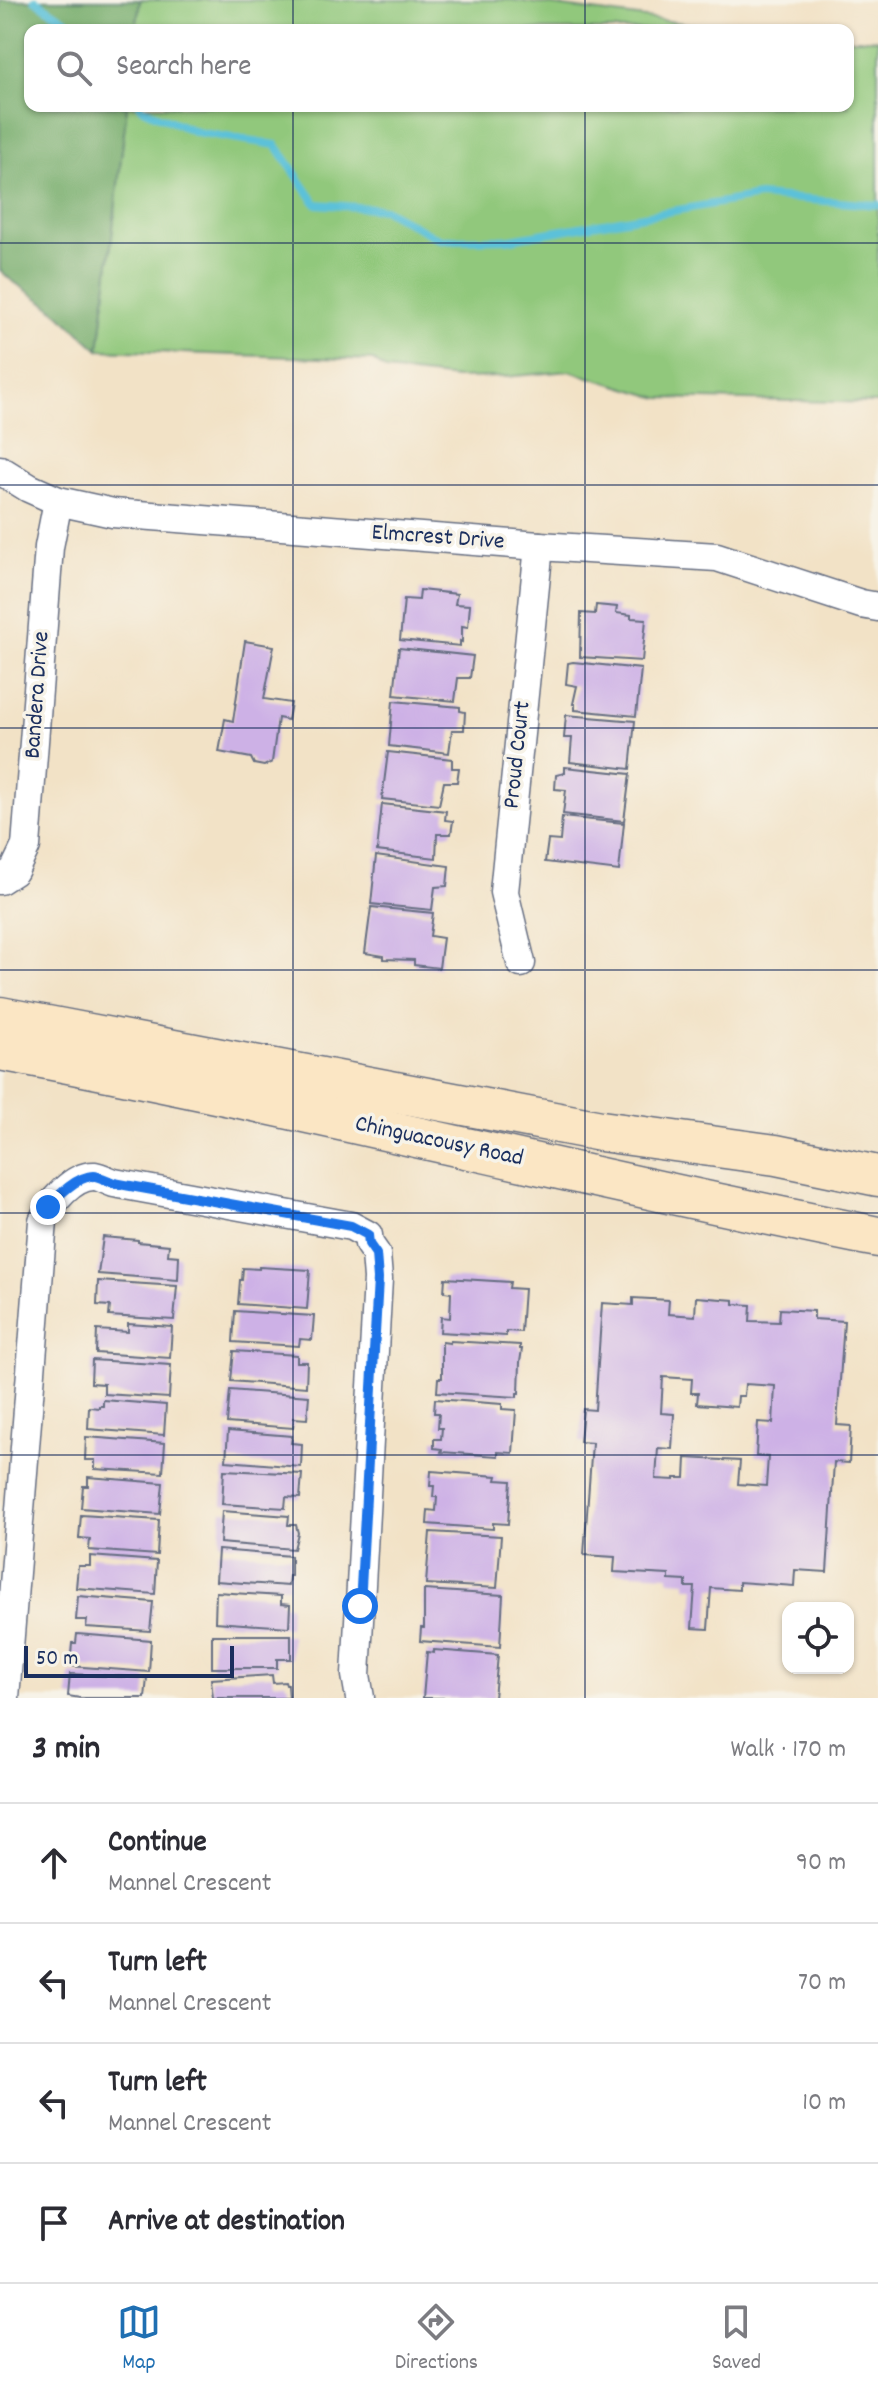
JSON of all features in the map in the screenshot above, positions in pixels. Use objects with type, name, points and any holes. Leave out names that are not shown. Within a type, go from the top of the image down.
[{"type":"main road","name":"Chinguacousy Road","points":[[0,1017],[601,1131],[776,1155],[878,1176]]},
{"type":"main road","name":"Chinguacousy Road","points":[[0,1050],[878,1237]]},
{"type":"street","name":"Elmcrest Drive","points":[[0,470],[58,501],[113,513],[717,557],[878,607]]},
{"type":"street","name":"Bandera Drive","points":[[0,880],[14,871],[26,846],[49,547],[58,501]]},
{"type":"street","name":"Proud Court","points":[[521,963],[504,892],[539,546]]},
{"type":"street","points":[[5,1698],[43,1221],[48,1207],[60,1194],[81,1180],[94,1176],[114,1183],[351,1226],[368,1235],[369,1244],[376,1254],[378,1279],[356,1675],[360,1698]]},
{"type":"green space","points":[[0,0],[140,0],[137,24],[24,24],[24,112],[126,112],[99,350],[51,307],[0,270]]},
{"type":"green space","points":[[140,0],[512,0],[690,24],[137,24]]},
{"type":"green space","points":[[854,39],[878,39],[878,403],[659,398],[569,371],[456,378],[386,370],[373,360],[99,350],[126,112],[854,112]]},
{"type":"building","points":[[420,590],[457,594],[455,604],[470,605],[468,627],[462,626],[460,646],[400,640],[404,599],[419,600]]},
{"type":"building","points":[[596,605],[617,607],[616,613],[646,619],[642,661],[580,657],[581,613],[595,614]]},
{"type":"building","points":[[245,641],[274,646],[264,699],[291,703],[288,720],[278,718],[272,762],[264,766],[254,764],[251,758],[219,752],[225,719],[233,721]]},
{"type":"building","points":[[399,648],[473,656],[470,678],[458,678],[455,701],[394,695]]},
{"type":"building","points":[[568,663],[641,669],[636,716],[575,710],[573,704],[577,686],[566,684]]},
{"type":"building","points":[[393,701],[460,707],[460,711],[465,712],[464,730],[452,730],[449,753],[389,746]]},
{"type":"building","points":[[566,715],[635,721],[630,769],[570,762],[572,738],[564,738]]},
{"type":"building","points":[[388,752],[452,759],[452,768],[459,768],[457,782],[444,782],[439,805],[382,799]]},
{"type":"building","points":[[565,767],[630,774],[624,821],[563,814],[566,790],[555,789],[556,775],[565,773]]},
{"type":"building","points":[[382,804],[446,811],[445,820],[453,821],[451,834],[437,834],[436,858],[377,851]]},
{"type":"building","points":[[562,817],[624,823],[619,871],[545,862],[548,840],[560,841]]},
{"type":"building","points":[[376,856],[449,866],[447,886],[435,887],[432,910],[371,904]]},
{"type":"building","points":[[371,907],[433,913],[430,936],[443,938],[439,968],[414,965],[414,960],[384,959],[384,956],[365,953]]},
{"type":"building","points":[[103,1237],[169,1245],[168,1255],[179,1256],[178,1280],[98,1274]]},
{"type":"building","points":[[243,1268],[310,1270],[307,1309],[238,1304]]},
{"type":"building","points":[[445,1278],[510,1282],[509,1288],[524,1289],[521,1332],[506,1331],[506,1336],[440,1332],[441,1317],[450,1318],[451,1293],[444,1292]]},
{"type":"building","points":[[98,1281],[177,1286],[174,1320],[109,1316],[110,1306],[97,1305]]},
{"type":"building","points":[[696,1297],[734,1300],[734,1304],[751,1305],[750,1321],[779,1322],[780,1309],[814,1311],[814,1319],[844,1321],[837,1425],[851,1426],[849,1463],[834,1462],[827,1572],[795,1570],[794,1586],[739,1582],[739,1590],[711,1588],[708,1629],[692,1628],[695,1587],[686,1587],[686,1581],[669,1580],[669,1575],[614,1572],[615,1557],[584,1555],[592,1443],[580,1442],[583,1409],[595,1410],[602,1303],[633,1305],[633,1298],[669,1300],[668,1314],[695,1316]],"holes":[[[663,1377],[692,1379],[691,1393],[698,1393],[697,1404],[737,1407],[738,1396],[744,1396],[745,1384],[775,1386],[773,1423],[758,1422],[756,1456],[768,1457],[766,1486],[738,1484],[740,1461],[686,1458],[685,1478],[656,1479],[658,1448],[672,1449],[674,1414],[661,1413]]]},
{"type":"building","points":[[235,1311],[314,1316],[312,1340],[300,1339],[299,1346],[233,1342]]},
{"type":"building","points":[[128,1324],[172,1327],[170,1358],[96,1353],[97,1330],[128,1332]]},
{"type":"building","points":[[442,1342],[520,1345],[517,1397],[437,1392],[438,1378],[442,1378]]},
{"type":"building","points":[[234,1351],[297,1355],[297,1362],[307,1362],[306,1387],[231,1381]]},
{"type":"building","points":[[92,1360],[171,1365],[169,1398],[104,1394],[104,1384],[91,1383]]},
{"type":"building","points":[[230,1390],[309,1396],[307,1419],[294,1418],[293,1428],[227,1423]]},
{"type":"building","points":[[435,1399],[502,1404],[502,1409],[516,1410],[513,1453],[498,1452],[498,1456],[441,1452],[442,1449],[434,1448],[434,1439],[441,1439],[442,1428],[438,1428],[439,1413],[434,1413]]},
{"type":"building","points":[[103,1400],[166,1405],[164,1435],[88,1429],[89,1407],[103,1406]]},
{"type":"building","points":[[228,1431],[292,1436],[291,1443],[302,1444],[301,1467],[226,1461]]},
{"type":"building","points":[[86,1437],[165,1443],[163,1473],[95,1469],[95,1460],[85,1460]]},
{"type":"building","points":[[224,1470],[302,1474],[300,1498],[286,1497],[285,1508],[222,1504]]},
{"type":"building","points":[[431,1471],[497,1476],[496,1480],[511,1481],[508,1524],[493,1523],[493,1529],[427,1524],[428,1510],[436,1511],[437,1497],[433,1497],[434,1486],[430,1486]]},
{"type":"building","points":[[88,1477],[163,1483],[160,1514],[81,1508],[83,1486],[88,1486]]},
{"type":"building","points":[[222,1511],[289,1516],[288,1525],[296,1525],[298,1533],[294,1549],[220,1543]]},
{"type":"building","points":[[81,1515],[159,1520],[157,1555],[89,1550],[90,1539],[79,1538]]},
{"type":"building","points":[[430,1532],[501,1536],[497,1588],[426,1584]]},
{"type":"building","points":[[218,1550],[291,1556],[288,1586],[216,1581]]},
{"type":"building","points":[[90,1556],[157,1561],[155,1594],[76,1588],[78,1566],[90,1566]]},
{"type":"building","points":[[424,1590],[503,1595],[500,1647],[420,1641],[421,1628],[424,1628]]},
{"type":"building","points":[[216,1592],[281,1596],[281,1604],[290,1605],[289,1627],[215,1622]]},
{"type":"building","points":[[78,1596],[153,1602],[150,1631],[86,1627],[87,1620],[76,1620]]},
{"type":"building","points":[[77,1634],[151,1640],[149,1672],[70,1666],[72,1643],[76,1643]]},
{"type":"building","points":[[212,1635],[291,1635],[291,1659],[277,1659],[277,1668],[212,1668]]},
{"type":"building","points":[[434,1650],[498,1655],[494,1698],[423,1698],[427,1652],[434,1653]]},
{"type":"building","points":[[70,1674],[147,1678],[145,1698],[68,1696]]},
{"type":"building","points":[[272,1675],[273,1683],[285,1682],[288,1685],[289,1698],[213,1698],[211,1679]]},
{"type":"waterway","points":[[35,0],[71,24]]},
{"type":"waterway","points":[[150,112],[196,132],[276,145],[316,204],[384,209],[441,240],[511,239],[759,196],[878,205]]},
{"type":"route","points":[[48,1207],[70,1187],[94,1176],[114,1183],[351,1226],[368,1235],[369,1244],[376,1254],[378,1279],[360,1606]]}]
